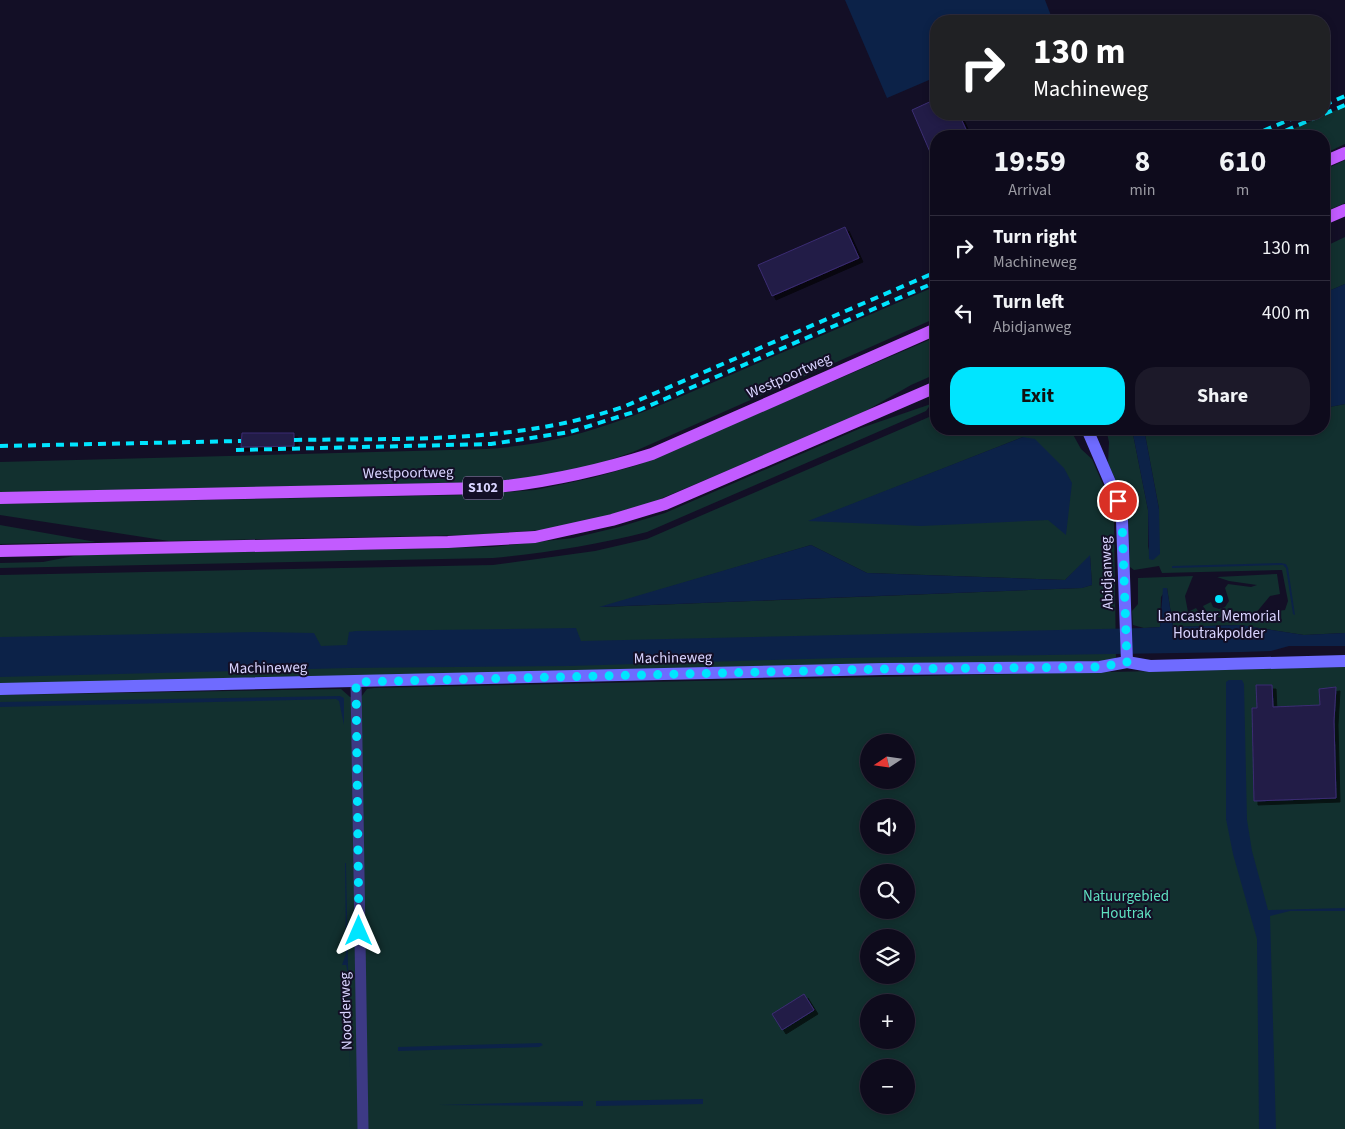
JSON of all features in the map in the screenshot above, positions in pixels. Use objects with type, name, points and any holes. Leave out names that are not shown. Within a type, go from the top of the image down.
[{"type":"main road","points":[[1330,159],[1345,153]]},
{"type":"main road","points":[[1330,216],[1345,210]]},
{"type":"main road","name":"Westpoortweg","points":[[0,498],[487,488],[534,484],[612,466],[652,454],[930,332]]},
{"type":"main road","points":[[0,551],[448,542],[535,537],[612,520],[665,504],[930,390]]},
{"type":"street","name":"Abidjanweg","points":[[1090,435],[1118,501],[1122,520],[1127,658]]},
{"type":"street","name":"Machineweg","points":[[0,689],[884,669],[1100,667],[1127,658],[1150,666],[1345,661]]},
{"type":"street","name":"Noorderweg","points":[[356,682],[363,1129]]},
{"type":"green space","points":[[1345,106],[1345,144],[1330,151],[1330,130],[1291,130],[1313,120],[1330,120],[1330,113]]},
{"type":"green space","points":[[1345,160],[1345,203],[1330,209],[1330,167]]},
{"type":"green space","points":[[1345,237],[1345,284],[1330,290],[1330,244]]},
{"type":"green space","points":[[930,289],[930,321],[633,452],[589,467],[509,482],[0,493],[0,462],[486,449],[521,446],[553,440],[614,423],[704,387]]},
{"type":"green space","points":[[930,340],[930,377],[911,385],[857,416],[653,502],[603,517],[542,530],[471,535],[169,541],[0,515],[0,504],[466,495],[535,490],[592,478],[638,465]]},
{"type":"green space","points":[[930,404],[926,411],[647,532],[590,545],[493,558],[0,568],[0,563],[43,562],[79,555],[492,547],[573,538],[665,513],[861,428]]},
{"type":"green space","points":[[1345,404],[1345,633],[1304,635],[1240,625],[1173,627],[1167,588],[1161,597],[1160,627],[1144,628],[1133,625],[1132,611],[1138,604],[1138,578],[1193,576],[1185,596],[1188,612],[1196,608],[1207,619],[1212,620],[1234,620],[1232,617],[1211,615],[1203,606],[1211,602],[1213,607],[1219,609],[1225,607],[1229,601],[1225,588],[1228,584],[1251,587],[1257,585],[1229,581],[1217,577],[1277,574],[1280,594],[1270,596],[1255,614],[1285,610],[1288,601],[1282,570],[1162,573],[1159,566],[1134,570],[1130,567],[1128,508],[1108,463],[1107,435],[1133,435],[1148,510],[1148,550],[1159,509],[1145,435],[1330,435],[1330,407]]},
{"type":"green space","points":[[930,417],[930,435],[1073,435],[1081,449],[1092,459],[1113,508],[1116,659],[1107,661],[0,684],[0,575],[493,565],[595,551],[647,539]],"holes":[[[1023,437],[1048,520],[810,521]],[[811,545],[867,573],[1065,580],[1090,556],[1092,585],[1081,588],[602,607]]]},
{"type":"green space","points":[[0,525],[96,542],[0,544]]},
{"type":"green space","name":"Natuurgebied Houtrak","points":[[1345,667],[1345,1129],[0,1129],[0,695],[341,689],[350,697],[361,697],[367,689]]},
{"type":"water","points":[[845,0],[1045,0],[1051,15],[930,15],[930,80],[887,98]]},
{"type":"water","points":[[1345,284],[1345,404],[1330,407],[1330,290]]},
{"type":"water","points":[[1133,435],[1145,435],[1159,509],[1160,554],[1153,560],[1149,559],[1148,510]]},
{"type":"water","points":[[1023,437],[1035,439],[1064,468],[1072,483],[1066,535],[1048,520],[921,526],[808,521]]},
{"type":"water","points":[[811,545],[867,573],[1065,580],[1090,555],[1092,585],[1082,588],[599,607]]},
{"type":"water","points":[[1286,564],[1288,568],[1295,615],[1293,614],[1286,568],[1283,565],[1172,568],[1172,566]]},
{"type":"water","points":[[1163,588],[1167,588],[1173,627],[1240,625],[1304,635],[1345,633],[1345,646],[1289,646],[1271,651],[1242,652],[843,658],[569,666],[348,668],[0,677],[0,637],[261,632],[314,633],[321,646],[347,645],[349,632],[356,631],[576,628],[581,641],[1144,628],[1160,627]]},
{"type":"water","points":[[1229,680],[1242,680],[1244,684],[1247,820],[1252,851],[1268,910],[1345,908],[1345,911],[1290,911],[1270,916],[1276,1129],[1259,1129],[1257,939],[1233,854],[1226,819],[1226,682]]},
{"type":"water","points":[[340,696],[344,698],[344,725],[339,701],[336,699],[0,707],[0,702]]},
{"type":"water","points":[[345,863],[350,1067],[347,969],[346,965],[342,965],[346,954]]},
{"type":"water","points":[[541,1043],[543,1045],[539,1047],[398,1051],[398,1047]]},
{"type":"water","points":[[703,1099],[703,1104],[596,1106],[596,1101]]},
{"type":"water","points":[[583,1101],[583,1106],[438,1105]]},
{"type":"building","points":[[930,102],[930,120],[962,120],[966,130],[930,130],[930,152],[912,110]]},
{"type":"building","points":[[845,227],[859,258],[772,296],[758,265]]},
{"type":"building","points":[[242,433],[294,433],[294,446],[241,447]]},
{"type":"building","points":[[1256,685],[1272,685],[1273,707],[1320,705],[1319,689],[1336,687],[1334,721],[1336,798],[1254,801],[1252,708],[1257,708]]},
{"type":"building","points":[[804,994],[814,1010],[782,1030],[772,1014]]},
{"type":"railway","points":[[1330,102],[1345,96]]},
{"type":"railway","points":[[1330,111],[1345,105]]},
{"type":"railway","points":[[1265,130],[1289,120]]},
{"type":"railway","points":[[1287,130],[1310,120]]},
{"type":"railway","points":[[294,440],[460,437],[501,433],[582,419],[623,407],[930,275]]},
{"type":"railway","points":[[236,450],[491,444],[570,432],[637,411],[930,285]]},
{"type":"railway","points":[[0,446],[241,441]]},
{"type":"place","name":"Lancaster Memorial Houtrakpolder","points":[[1219,599]]},
{"type":"route","points":[[359,931],[356,682],[884,669],[1100,667],[1127,662],[1122,520],[1118,501]]}]
